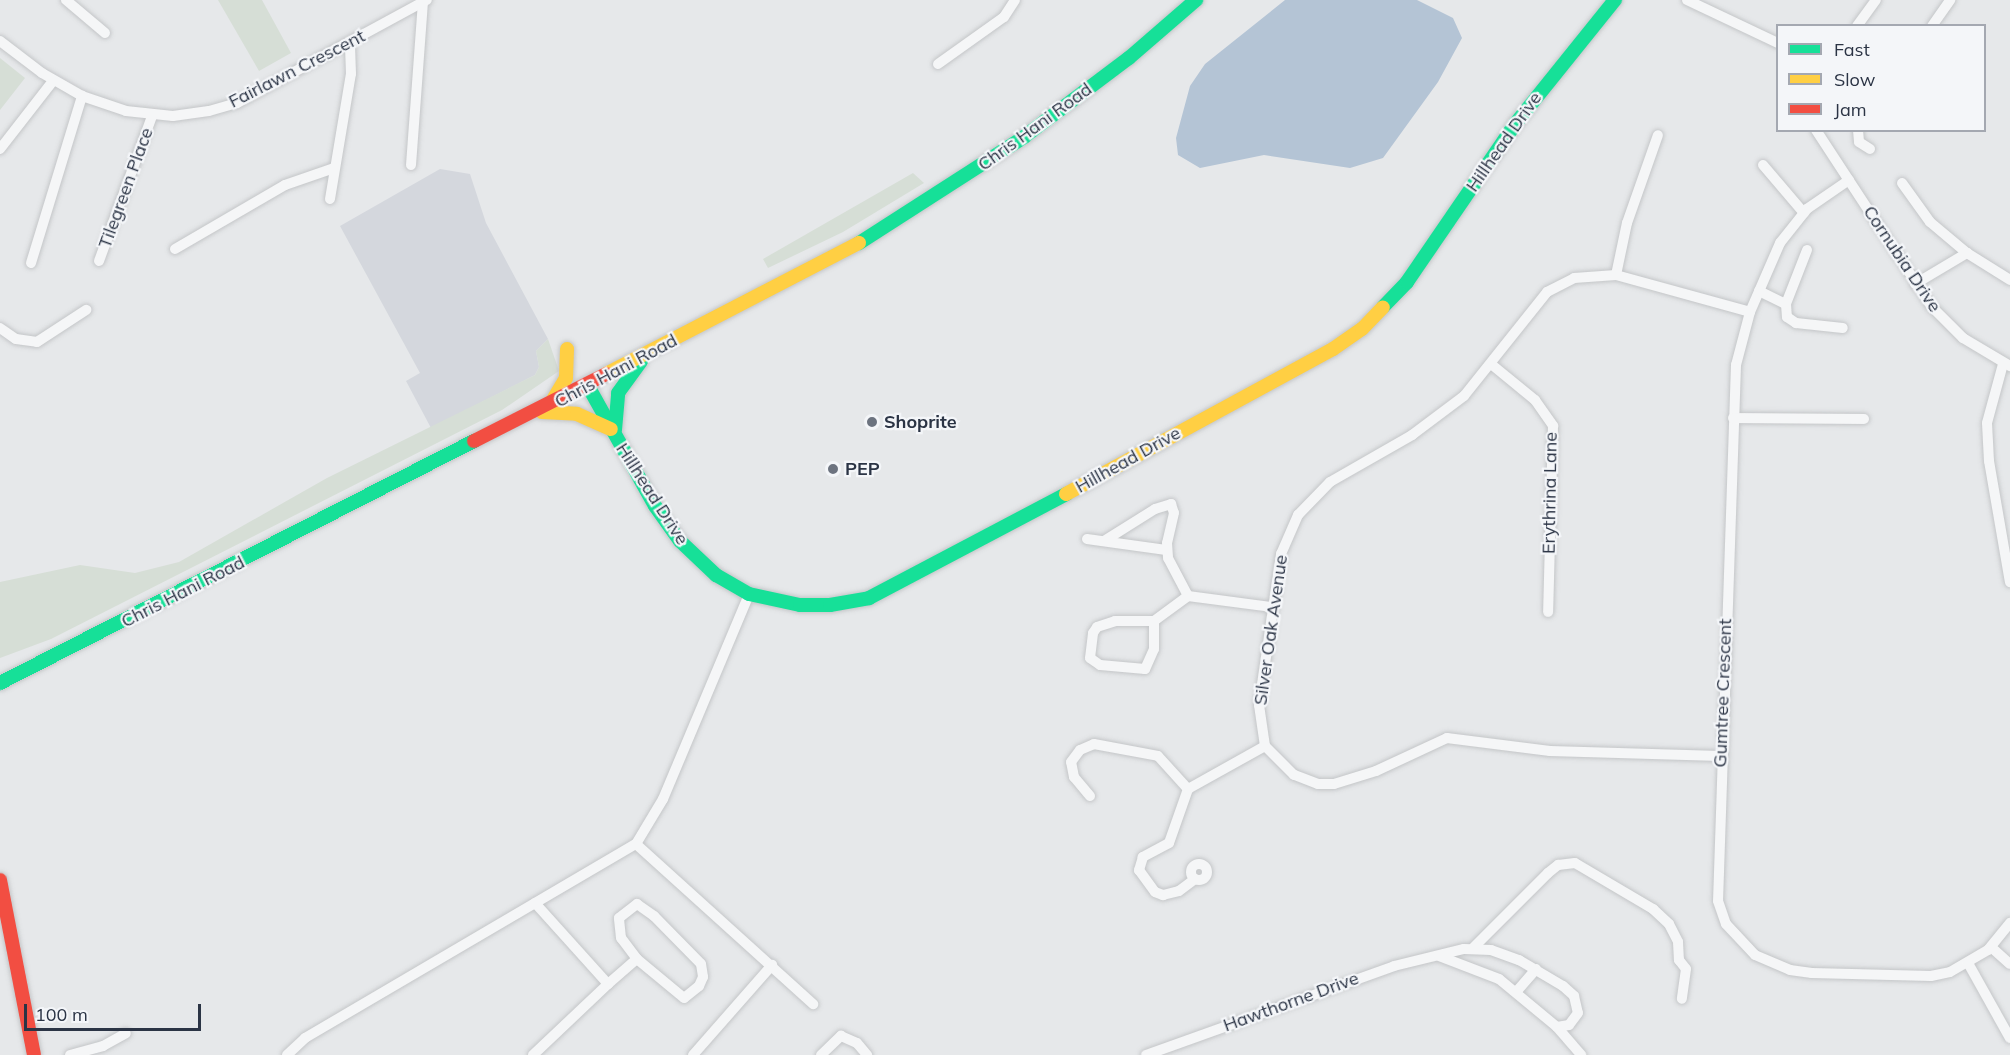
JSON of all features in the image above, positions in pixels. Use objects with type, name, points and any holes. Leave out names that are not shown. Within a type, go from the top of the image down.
[{"type":"main road","name":"Chris Hani Road","points":[[0,683],[782,287],[945,191],[1072,102],[1196,0]]},
{"type":"main road","name":"Hillhead Drive","points":[[588,386],[614,434],[680,541],[716,575],[749,594],[800,605],[830,605],[885,591],[1350,338],[1378,315],[1407,282],[1516,123],[1615,0]]},
{"type":"main road","points":[[547,407],[564,383],[567,348]]},
{"type":"main road","points":[[534,414],[577,414],[614,434],[614,413],[618,393],[648,354]]},
{"type":"main road","points":[[0,880],[4,925],[34,1055]]},
{"type":"street","points":[[66,0],[105,33]]},
{"type":"street","points":[[938,64],[997,23],[1015,0]]},
{"type":"street","points":[[1687,0],[1776,42]]},
{"type":"street","points":[[1858,24],[1876,0]]},
{"type":"street","points":[[1933,24],[1950,0]]},
{"type":"street","points":[[411,165],[424,37],[425,1]]},
{"type":"street","name":"Fairlawn Crescent","points":[[0,41],[53,81],[103,105],[152,116],[209,111],[237,103],[425,1]]},
{"type":"street","points":[[330,199],[351,74],[350,42]]},
{"type":"street","points":[[0,150],[53,81]]},
{"type":"street","points":[[31,262],[81,96]]},
{"type":"street","name":"Tilegreen Place","points":[[99,261],[152,116]]},
{"type":"street","name":"Cornubia Drive","points":[[1817,132],[1932,307],[1963,338],[2007,365]]},
{"type":"street","points":[[1858,132],[1858,142],[1869,149]]},
{"type":"street","points":[[1616,275],[1627,223],[1658,135]]},
{"type":"street","points":[[1763,165],[1804,213]]},
{"type":"street","points":[[175,249],[285,185],[334,168]]},
{"type":"street","name":"Gumtree Crescent","points":[[1849,180],[1824,195],[1804,213],[1780,243],[1750,312],[1736,365],[1720,756],[1718,901],[1726,924],[1755,955],[1790,970],[1812,973],[1931,976],[1968,963],[1991,947],[2010,923]]},
{"type":"street","points":[[1902,183],[1923,215],[1967,253],[2010,280]]},
{"type":"street","points":[[1807,250],[1786,304],[1787,317],[1796,323],[1843,328]]},
{"type":"street","points":[[1915,284],[1967,253]]},
{"type":"street","name":"Silver Oak Avenue","points":[[1264,746],[1259,705],[1272,607],[1287,536],[1313,497],[1349,469],[1440,417],[1491,364],[1547,291],[1574,278],[1616,275],[1750,312]]},
{"type":"street","points":[[1759,291],[1786,304]]},
{"type":"street","points":[[0,328],[16,339],[37,342],[86,310]]},
{"type":"street","name":"Erythrina Lane","points":[[1491,364],[1535,399],[1553,426],[1548,612]]},
{"type":"street","points":[[2007,365],[1987,423],[1989,461],[2010,582]]},
{"type":"street","points":[[1733,418],[1864,419]]},
{"type":"street","points":[[1104,541],[1167,504],[1173,507],[1174,513],[1166,550],[1188,596]]},
{"type":"street","points":[[1087,539],[1166,550]]},
{"type":"street","points":[[287,1055],[305,1038],[636,844],[663,799],[749,594]]},
{"type":"street","points":[[1154,621],[1154,649],[1144,669],[1100,665],[1090,658],[1093,633],[1103,624],[1154,621],[1188,596],[1272,607]]},
{"type":"street","points":[[1195,879],[1179,891],[1163,895],[1148,884],[1139,870],[1143,857],[1169,843],[1188,789],[1264,746],[1287,771],[1318,784],[1359,777],[1447,738],[1550,751],[1720,756]]},
{"type":"street","points":[[1090,796],[1074,777],[1071,762],[1080,750],[1094,744],[1158,756],[1188,789]]},
{"type":"street","points":[[636,844],[772,965],[813,1005]]},
{"type":"street","points":[[1472,949],[1548,873],[1558,865],[1575,864],[1653,909],[1669,924],[1678,942],[1679,960],[1686,969],[1682,999]]},
{"type":"street","points":[[535,903],[608,984]]},
{"type":"street","points":[[637,904],[696,958],[703,977],[690,994],[679,998],[637,959],[621,938],[617,924],[624,912],[637,904]]},
{"type":"street","points":[[1991,947],[2010,964]]},
{"type":"street","name":"Hawthorne Drive","points":[[1146,1055],[1394,966],[1472,949],[1491,950],[1536,969],[1563,986],[1578,1004],[1575,1020],[1563,1028],[1557,1028]]},
{"type":"street","points":[[1439,956],[1499,979],[1517,991],[1557,1028],[1581,1055]]},
{"type":"street","points":[[533,1055],[637,959]]},
{"type":"street","points":[[1968,963],[2010,1038]]},
{"type":"street","points":[[693,1055],[772,965]]},
{"type":"street","points":[[1517,991],[1536,969]]},
{"type":"street","points":[[70,1055],[104,1046],[126,1033]]},
{"type":"street","points":[[821,1055],[841,1036],[857,1043],[867,1055]]},
{"type":"shaded area","points":[[218,0],[262,0],[291,53],[259,71]]},
{"type":"shaded area","points":[[0,58],[25,78],[0,110]]},
{"type":"shaded area","points":[[440,169],[470,174],[486,223],[548,339],[536,351],[539,367],[535,375],[431,428],[406,381],[420,373],[340,226]]},
{"type":"shaded area","points":[[913,173],[924,183],[843,232],[768,268],[763,259]]},
{"type":"shaded area","points":[[548,339],[559,371],[502,410],[51,639],[0,658],[0,582],[80,565],[135,573],[179,562],[327,478],[535,375],[539,367],[536,351]]},
{"type":"water","points":[[1285,0],[1417,0],[1453,18],[1462,38],[1438,82],[1383,158],[1350,168],[1264,155],[1200,168],[1178,155],[1176,138],[1190,86],[1205,64]]},
{"type":"traffic: fast","points":[[859,243],[1024,137],[1129,58],[1196,0]]},
{"type":"traffic: fast","points":[[1383,307],[1407,282],[1516,123],[1615,0]]},
{"type":"traffic: fast","points":[[615,430],[618,393],[641,361]]},
{"type":"traffic: fast","points":[[588,386],[655,506],[680,541],[716,575],[749,594],[800,605],[830,605],[869,598],[1066,494]]},
{"type":"traffic: fast","points":[[0,683],[474,441]]},
{"type":"traffic: slow","points":[[606,374],[859,243]]},
{"type":"traffic: slow","points":[[1066,494],[1333,349],[1362,329],[1383,307]]},
{"type":"traffic: slow","points":[[551,403],[566,378],[567,349]]},
{"type":"traffic: slow","points":[[542,412],[577,414],[611,429]]},
{"type":"traffic: jam","points":[[474,441],[606,374]]},
{"type":"traffic: jam","points":[[0,880],[34,1055]]},
{"type":"place","name":"Shoprite","points":[[872,422]]},
{"type":"place","name":"PEP","points":[[833,469]]}]
